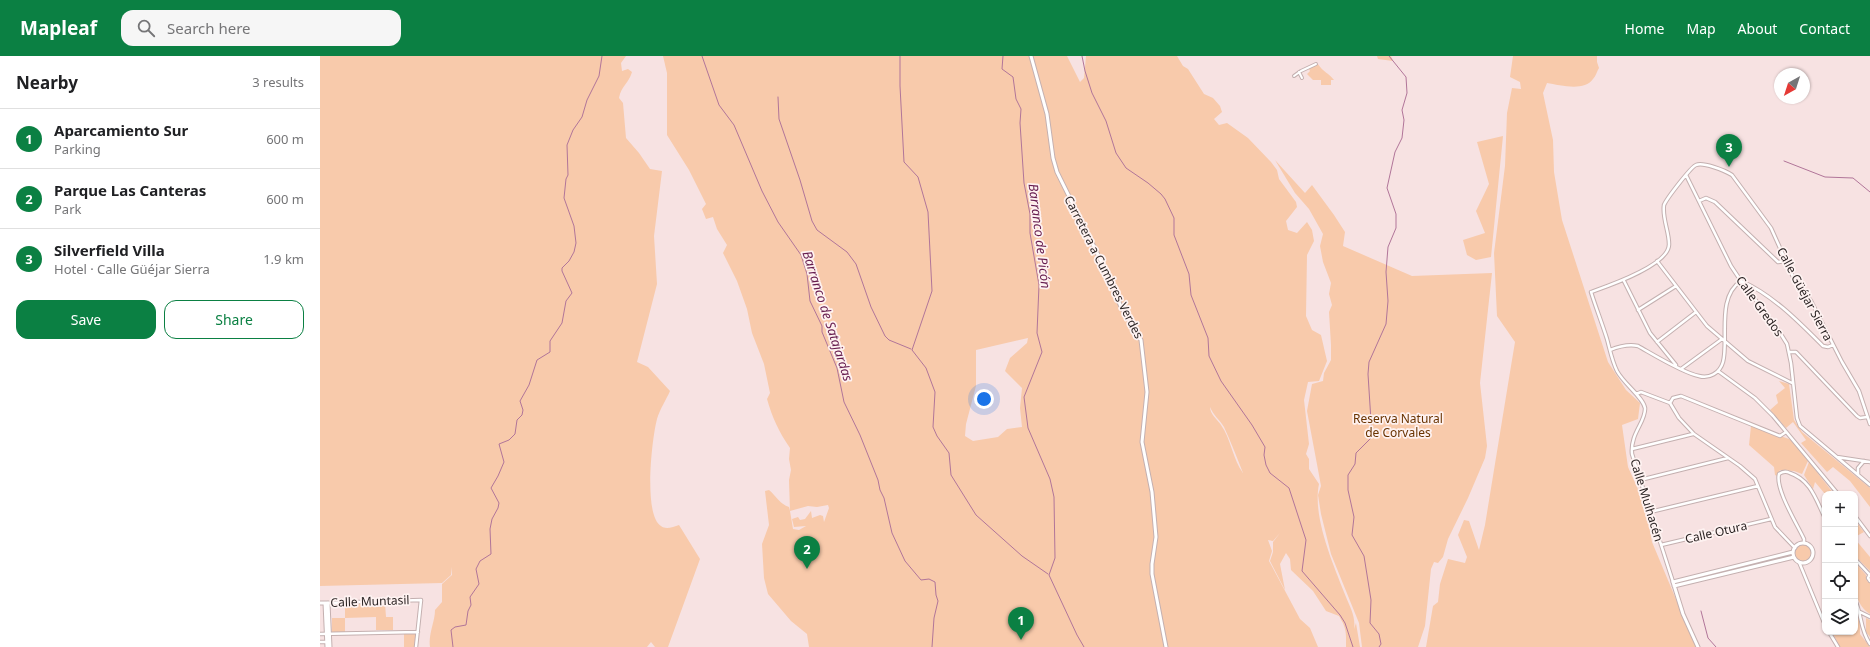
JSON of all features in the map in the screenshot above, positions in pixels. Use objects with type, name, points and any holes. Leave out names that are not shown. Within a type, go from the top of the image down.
[{"type":"street","name":"Carretera a Cumbres Verdes","points":[[1031,56],[1047,114],[1053,158],[1057,172],[1108,274],[1123,310],[1141,340],[1147,392],[1142,442],[1152,492],[1156,537],[1152,574],[1166,647]]},
{"type":"street","points":[[1294,76],[1316,64]]},
{"type":"street","points":[[1299,72],[1302,78]]},
{"type":"street","name":"Calle Güéjar Sierra","points":[[1686,175],[1693,167],[1701,164],[1724,170],[1732,175],[1771,228],[1794,279],[1811,301],[1858,391],[1870,424]]},
{"type":"street","points":[[1677,366],[1657,342],[1638,310],[1624,281],[1657,261],[1669,250],[1670,244],[1663,211],[1664,205],[1686,175]]},
{"type":"street","name":"Calle Gredos","points":[[1686,175],[1700,200],[1731,266],[1780,332],[1790,352],[1797,418],[1800,426],[1870,485]]},
{"type":"street","points":[[1700,200],[1706,198],[1714,202],[1778,262],[1780,263],[1786,261]]},
{"type":"street","points":[[1657,261],[1707,326],[1748,361],[1793,383]]},
{"type":"street","name":"Calle Mulhacén","points":[[1624,281],[1591,292],[1614,365],[1620,376],[1641,399],[1645,409],[1644,416],[1634,434],[1632,449],[1640,480],[1683,614],[1698,647]]},
{"type":"street","points":[[1610,350],[1626,345],[1638,346],[1681,369],[1700,377],[1706,377],[1718,371],[1723,362],[1725,313],[1733,288],[1741,281],[1790,313],[1823,346],[1828,348],[1833,345]]},
{"type":"street","points":[[1638,310],[1676,286]]},
{"type":"street","points":[[1657,342],[1696,312]]},
{"type":"street","points":[[1681,369],[1723,340]]},
{"type":"street","points":[[1790,352],[1796,352],[1857,416],[1860,418],[1867,417]]},
{"type":"street","points":[[1718,371],[1755,398],[1835,491]]},
{"type":"street","points":[[1783,378],[1792,376]]},
{"type":"street","points":[[1636,394],[1641,392],[1670,403],[1680,418],[1694,434],[1740,466],[1755,479],[1771,519],[1794,550],[1794,557],[1799,562],[1822,618]]},
{"type":"street","points":[[1670,403],[1673,398],[1681,396],[1780,436],[1786,432]]},
{"type":"street","points":[[1632,449],[1694,434]]},
{"type":"street","points":[[1836,456],[1870,462]]},
{"type":"street","points":[[1640,480],[1728,458]]},
{"type":"street","points":[[1858,475],[1858,468],[1865,461]]},
{"type":"street","points":[[1799,562],[1808,561],[1812,556],[1812,549],[1804,543],[1804,539],[1780,489],[1778,480],[1779,474],[1782,471],[1787,471],[1804,479],[1822,512]]},
{"type":"street","points":[[1650,512],[1758,486]]},
{"type":"street","name":"Calle Otura","points":[[1661,545],[1771,519]]},
{"type":"street","points":[[1858,520],[1870,536]]},
{"type":"street","points":[[1757,563],[1794,550],[1799,544],[1804,543]]},
{"type":"street","points":[[1674,586],[1732,569],[1794,557]]},
{"type":"street","points":[[1858,562],[1870,574],[1868,578],[1870,581]]},
{"type":"street","points":[[1673,582],[1705,576]]},
{"type":"street","name":"Calle Muntasil","points":[[320,603],[421,600],[418,632]]},
{"type":"street","points":[[326,603],[330,647]]},
{"type":"street","points":[[1858,607],[1863,631],[1870,644]]},
{"type":"street","points":[[1860,612],[1870,617]]},
{"type":"street","points":[[320,634],[418,632],[416,647]]},
{"type":"street","points":[[326,647],[328,634]]},
{"type":"street","points":[[1831,635],[1838,647]]},
{"type":"street","points":[[320,642],[326,642]]},
{"type":"green space","points":[[320,56],[626,56],[621,63],[622,71],[628,69],[632,72],[621,90],[619,98],[623,103],[626,138],[650,169],[662,171],[654,236],[657,284],[637,362],[648,367],[670,391],[658,415],[655,429],[650,476],[652,507],[655,519],[661,526],[667,528],[679,525],[700,559],[668,647],[655,647],[651,642],[647,647],[430,647],[430,637],[435,610],[442,602],[442,584],[452,575],[452,567],[451,575],[442,583],[320,586]]},
{"type":"green space","points":[[663,56],[1067,56],[1080,82],[1084,78],[1086,56],[1177,56],[1183,66],[1188,69],[1204,94],[1213,98],[1220,106],[1222,112],[1214,119],[1219,125],[1227,123],[1248,138],[1277,170],[1279,179],[1296,202],[1297,207],[1286,221],[1288,230],[1297,233],[1307,222],[1312,230],[1314,241],[1307,255],[1306,316],[1312,330],[1321,335],[1327,361],[1319,381],[1308,382],[1304,400],[1309,444],[1306,454],[1309,459],[1309,469],[1319,484],[1319,511],[1325,541],[1352,612],[1354,629],[1356,623],[1360,647],[1346,647],[1346,631],[1339,616],[1326,611],[1313,591],[1291,570],[1290,559],[1286,553],[1280,564],[1285,590],[1270,561],[1273,552],[1273,542],[1280,533],[1273,541],[1268,540],[1272,551],[1269,561],[1300,619],[1310,628],[1318,647],[809,647],[807,634],[791,621],[768,594],[764,578],[762,544],[769,525],[765,491],[769,490],[781,502],[789,507],[790,511],[790,448],[779,430],[769,406],[767,399],[770,393],[764,364],[752,333],[747,309],[737,281],[723,253],[727,245],[717,229],[713,217],[706,219],[702,209],[706,204],[689,170],[667,135],[667,73]],"holes":[[[1028,338],[1027,343],[1010,358],[1005,371],[1022,388],[1020,408],[1022,427],[1007,429],[998,437],[973,441],[965,436],[966,424],[976,386],[976,350]],[[1210,407],[1224,427],[1243,473],[1221,425],[1210,410]],[[828,505],[829,508],[824,522],[823,516],[820,515],[812,518],[811,511],[805,519],[800,520],[798,517],[792,519],[794,527],[806,526],[799,530],[793,529],[790,511],[808,506],[817,507]]]},
{"type":"green space","points":[[1377,56],[1391,56],[1393,61],[1378,59]]},
{"type":"green space","points":[[1513,56],[1597,56],[1599,68],[1594,78],[1589,83],[1578,87],[1572,87],[1547,83],[1543,93],[1553,140],[1554,172],[1562,220],[1608,362],[1626,390],[1640,403],[1638,419],[1622,425],[1628,467],[1645,505],[1652,542],[1696,647],[1426,647],[1433,606],[1438,602],[1440,584],[1448,559],[1465,563],[1467,557],[1458,535],[1464,520],[1469,521],[1479,550],[1485,525],[1515,342],[1497,316],[1494,253],[1505,166],[1507,113],[1512,88],[1521,89],[1520,82],[1510,77]]},
{"type":"green space","points":[[1318,64],[1334,80],[1331,80],[1331,85],[1321,85],[1321,80],[1313,80],[1307,74],[1310,71],[1309,69]]},
{"type":"green space","points":[[1503,136],[1491,257],[1476,260],[1467,255],[1463,240],[1485,233],[1476,211],[1489,184],[1477,142]]},
{"type":"green space","name":"Reserva Natural de Corvales","points":[[1275,160],[1305,193],[1312,185],[1345,232],[1343,246],[1412,276],[1492,273],[1480,383],[1487,446],[1485,458],[1448,539],[1443,557],[1438,563],[1434,562],[1431,569],[1425,626],[1418,647],[1362,647],[1359,623],[1331,554],[1321,514],[1318,495],[1321,486],[1307,411],[1312,384],[1323,381],[1324,373],[1331,360],[1329,312],[1332,305],[1329,294],[1331,283],[1323,262],[1320,246],[1323,234],[1309,209],[1295,193]]},
{"type":"green space","points":[[1779,381],[1789,384],[1794,420],[1802,432],[1870,488],[1870,507],[1850,481],[1833,467],[1827,472],[1801,443],[1806,440],[1793,422],[1786,428],[1770,410],[1778,403],[1776,395],[1785,388]]},
{"type":"green space","points":[[1751,426],[1792,440],[1808,461],[1802,474],[1794,471],[1780,470],[1777,476],[1775,475],[1774,467],[1749,445]]},
{"type":"green space","points":[[1809,462],[1832,491],[1822,491],[1815,482],[1813,489],[1804,475]]},
{"type":"green space","points":[[1858,524],[1864,532],[1858,535]]},
{"type":"green space","points":[[1858,543],[1870,557],[1870,571],[1858,559]]},
{"type":"green space","points":[[1803,545],[1810,550],[1811,553],[1806,560],[1803,561],[1796,556],[1795,553],[1800,546]]},
{"type":"green space","points":[[1858,566],[1866,575],[1867,581],[1870,583],[1870,614],[1858,599]]},
{"type":"green space","points":[[385,603],[386,617],[393,617],[393,630],[376,630],[376,617],[345,618],[345,604]]},
{"type":"green space","points":[[1858,617],[1860,617],[1860,634],[1870,647],[1840,647],[1834,635],[1858,635]]},
{"type":"green space","points":[[332,618],[345,618],[345,632],[332,633]]},
{"type":"green space","points":[[1866,618],[1870,620],[1870,637],[1866,632]]},
{"type":"green space","points":[[404,634],[416,634],[414,647],[404,647]]},
{"type":"waterway","points":[[453,647],[451,630],[455,627],[466,625],[468,611],[471,605],[470,597],[479,584],[476,569],[480,561],[491,554],[490,529],[492,519],[499,503],[491,488],[504,462],[499,444],[509,440],[515,434],[517,420],[522,415],[523,410],[520,401],[529,385],[537,360],[550,352],[550,341],[562,323],[566,301],[572,293],[562,271],[562,268],[569,261],[574,252],[576,243],[574,226],[564,198],[566,179],[568,175],[567,145],[573,130],[582,117],[587,100],[599,76],[602,56]]},
{"type":"waterway","name":"Barranco de Satajardas","points":[[702,56],[719,105],[734,125],[762,191],[778,222],[801,255],[807,274],[810,301],[822,326],[822,332],[837,368],[844,402],[860,435],[878,480],[880,490],[884,498],[892,533],[905,561],[921,580],[929,579],[935,582],[938,601],[934,618],[932,647]]},
{"type":"waterway","points":[[900,56],[904,162],[918,177],[928,212],[932,291],[912,350],[926,368],[935,392],[933,427],[937,436],[949,453],[951,475],[976,515],[1022,556],[1048,574]]},
{"type":"waterway","name":"Barranco de Picón","points":[[1003,56],[1002,69],[1013,77],[1016,99],[1021,109],[1020,123],[1024,183],[1030,214],[1030,233],[1039,285],[1037,333],[1042,352],[1024,397],[1028,428],[1050,479],[1054,497],[1055,558],[1049,575],[1084,647]]},
{"type":"waterway","points":[[1082,56],[1092,93],[1106,121],[1116,153],[1126,168],[1161,194],[1174,218],[1174,235],[1189,274],[1191,295],[1208,338],[1209,356],[1221,381],[1252,425],[1265,447],[1264,455],[1266,465],[1270,473],[1289,488],[1306,540],[1302,571],[1340,615],[1345,623],[1353,647]]},
{"type":"waterway","points":[[1379,647],[1381,644],[1379,634],[1370,623],[1371,600],[1364,556],[1352,535],[1354,517],[1348,490],[1348,475],[1355,464],[1356,453],[1372,437],[1368,374],[1369,362],[1386,324],[1388,301],[1386,272],[1388,247],[1396,228],[1396,214],[1387,188],[1395,152],[1402,138],[1404,120],[1402,110],[1407,93],[1406,77],[1389,56]]},
{"type":"waterway","points":[[778,97],[779,119],[800,180],[812,221],[817,230],[847,252],[856,264],[871,307],[885,336],[889,340],[911,349]]},
{"type":"waterway","points":[[1784,161],[1825,177],[1853,178],[1870,192]]},
{"type":"waterway","points":[[1701,611],[1708,638],[1716,647]]},
{"type":"place","name":"Silverfield Villa","points":[[1729,167]]},
{"type":"place","name":"Parque Las Canteras","points":[[807,569]]},
{"type":"place","name":"Aparcamiento Sur","points":[[1021,640]]}]
